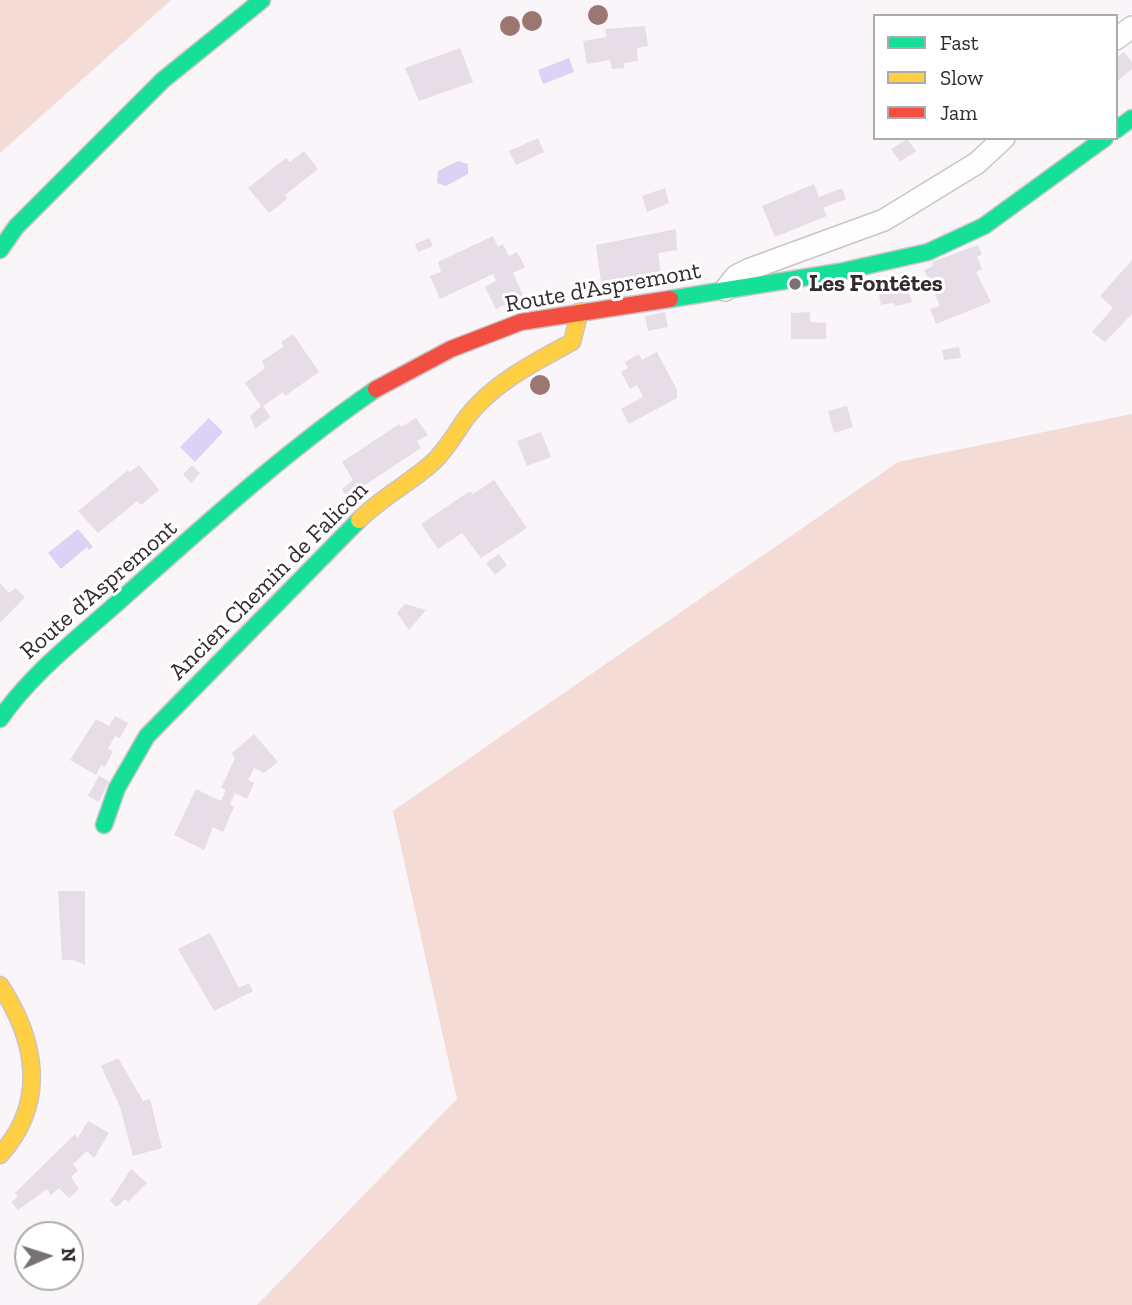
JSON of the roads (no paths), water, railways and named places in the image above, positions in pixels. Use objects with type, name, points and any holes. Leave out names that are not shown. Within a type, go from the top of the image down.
[{"type":"street","points":[[0,250],[16,227],[163,80],[262,0]]},
{"type":"street","points":[[724,290],[736,276],[750,269],[884,220],[977,163],[1002,140]]},
{"type":"street","name":"Route d'Aspremont","points":[[0,719],[20,690],[41,671],[330,420],[384,383],[450,349],[521,322],[839,272],[928,252],[960,240],[1010,210],[1102,140]]},
{"type":"street","name":"Ancien Chemin de Falicon","points":[[104,825],[117,788],[147,736],[365,512],[432,464],[453,441],[468,416],[517,372],[572,342],[580,311]]},
{"type":"street","points":[[0,985],[26,1031],[32,1057],[32,1082],[20,1127],[0,1155]]},
{"type":"place","name":"Les Fontêtes","points":[[795,284]]}]
